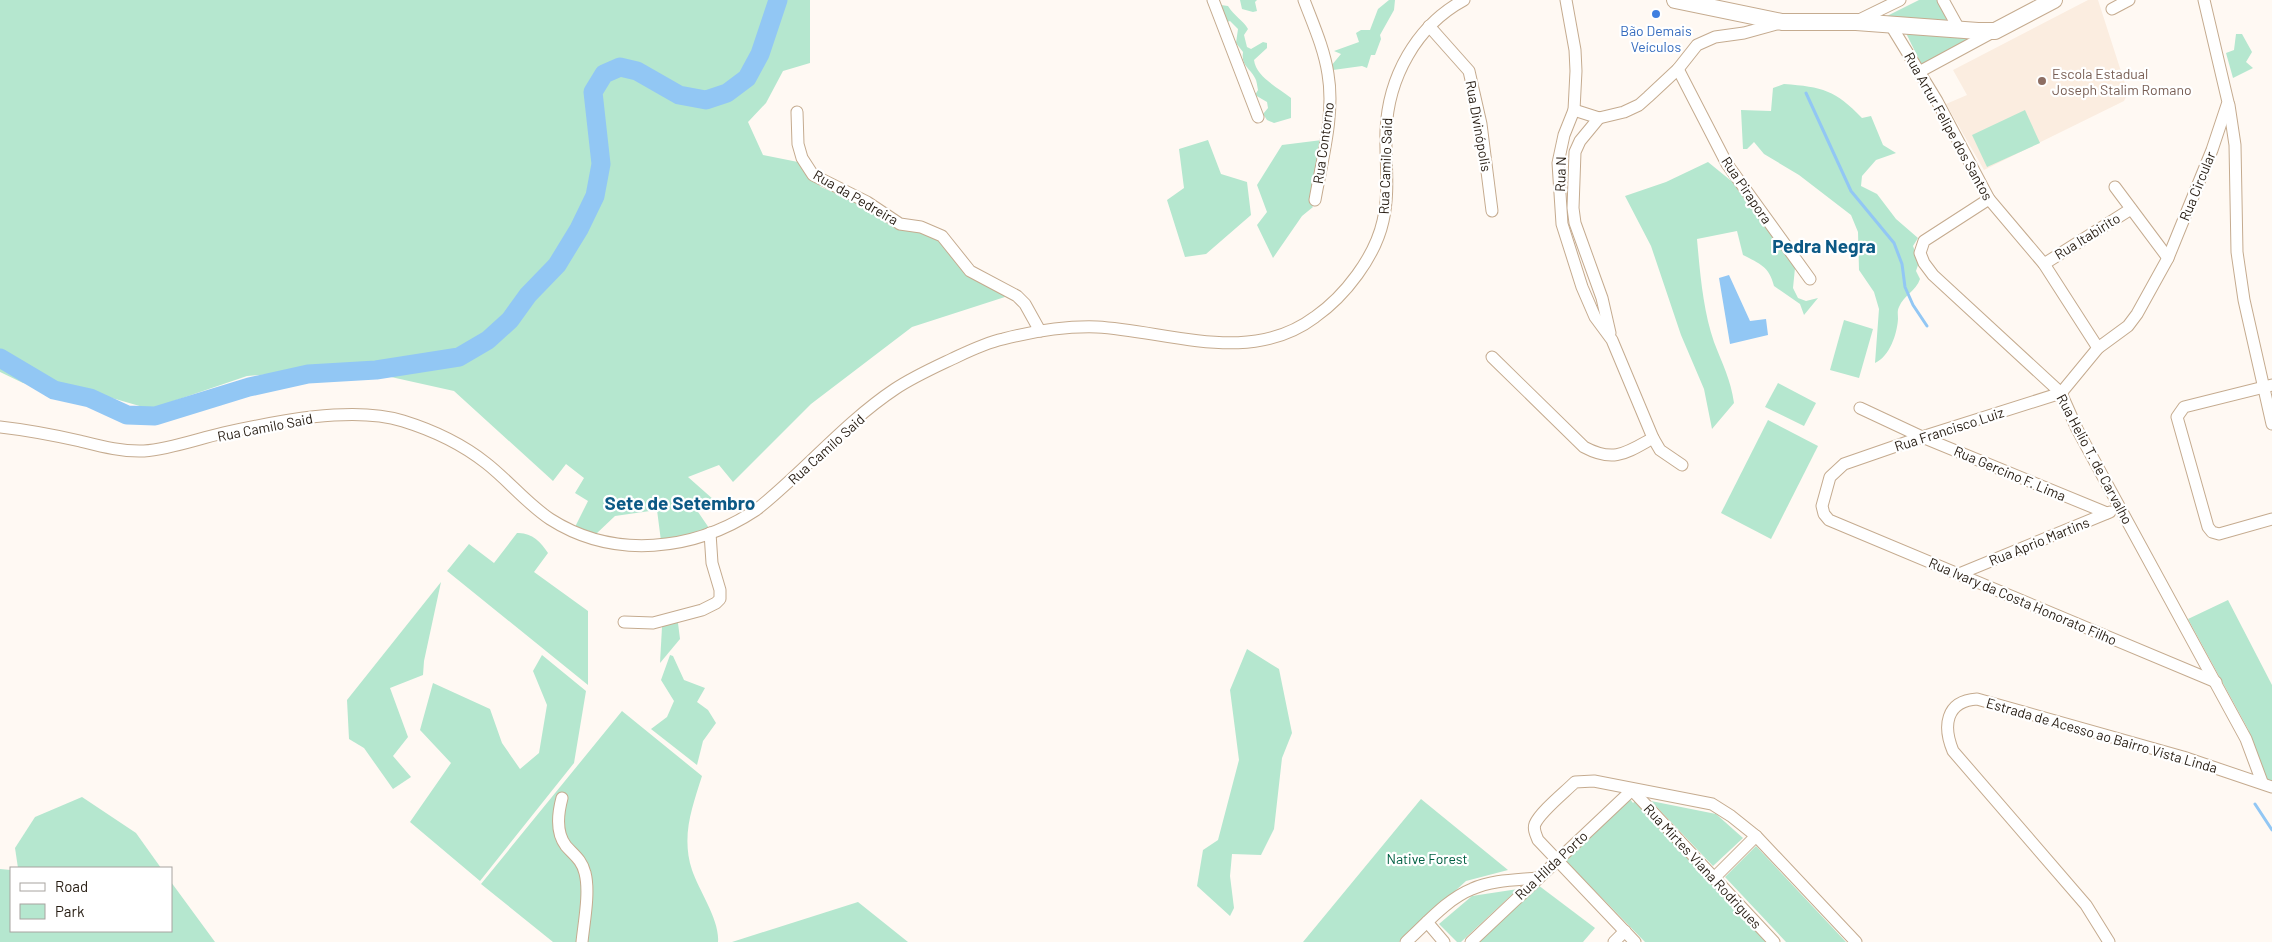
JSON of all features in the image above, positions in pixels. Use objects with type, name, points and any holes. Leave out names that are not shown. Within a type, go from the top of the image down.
[{"type":"main road","points":[[1675,0],[1782,22],[1856,22],[1994,31],[2054,0]]},
{"type":"street","points":[[1213,0],[1258,117]]},
{"type":"street","name":"Rua Contorno","points":[[1304,0],[1325,60],[1330,90],[1327,129],[1314,200]]},
{"type":"street","name":"Rua Camilo Said","points":[[0,427],[36,431],[112,449],[144,451],[295,419],[353,416],[388,418],[417,426],[461,445],[486,463],[549,518],[587,538],[639,547],[673,544],[710,533],[738,521],[776,494],[850,426],[895,389],[977,347],[1001,339],[1040,331],[1096,327],[1189,341],[1230,343],[1282,335],[1314,319],[1348,285],[1378,236],[1387,198],[1386,132],[1392,95],[1406,59],[1429,26],[1441,15],[1464,0]]},
{"type":"street","name":"Rua N","points":[[1566,0],[1575,50],[1574,110],[1564,135],[1558,163],[1561,216],[1566,240],[1582,288],[1596,317],[1612,340]]},
{"type":"street","points":[[1856,22],[1900,0]]},
{"type":"street","points":[[1943,0],[1958,29]]},
{"type":"street","points":[[2112,9],[2129,0]]},
{"type":"street","points":[[2204,0],[2228,102],[2235,145],[2237,252],[2244,300],[2268,386],[2272,424]]},
{"type":"street","points":[[1574,110],[1599,118],[1624,112],[1639,105],[1678,69],[1697,45],[1705,41],[1782,22]]},
{"type":"street","name":"Rua Artur Felipe dos Santos","points":[[1890,24],[1920,72],[1989,199],[2044,264],[2098,348]]},
{"type":"street","name":"Rua Divinópolis","points":[[1429,26],[1469,71],[1481,124],[1492,211]]},
{"type":"street","points":[[1920,72],[1994,31]]},
{"type":"street","name":"Rua Pirapora","points":[[1678,69],[1727,164],[1810,279]]},
{"type":"street","name":"Rua Circular","points":[[2098,348],[2128,326],[2156,284],[2212,150],[2228,102]]},
{"type":"street","name":"Rua da Pedreira","points":[[797,112],[798,144],[802,158],[813,175],[867,202],[900,224],[920,227],[942,236],[970,272],[1017,296],[1025,304],[1040,331]]},
{"type":"street","name":"Rua N","points":[[1599,118],[1580,141],[1575,152],[1573,208],[1579,236],[1599,289],[1612,340],[1653,438],[1660,450],[1682,465]]},
{"type":"street","points":[[1564,135],[1580,141]]},
{"type":"street","name":"Rua Itabirito","points":[[2115,187],[2168,258]]},
{"type":"street","name":"Rua Helio T. de Carvalho","points":[[1989,199],[1924,240],[1920,253],[1924,263],[1933,275],[2061,393],[2076,429],[2216,682],[2267,784]]},
{"type":"street","name":"Rua Itabirito","points":[[2044,264],[2131,209]]},
{"type":"street","points":[[1566,240],[1579,236]]},
{"type":"street","points":[[2061,393],[2098,348]]},
{"type":"street","points":[[1492,357],[1584,447],[1600,456],[1614,456],[1653,438]]},
{"type":"street","points":[[2268,386],[2184,407],[2177,416],[2208,527],[2212,532],[2219,534],[2272,519]]},
{"type":"street","name":"Rua Francisco Luiz","points":[[1829,520],[1824,514],[1822,506],[1830,477],[1844,464],[2061,393]]},
{"type":"street","name":"Rua Gercino F. Lima","points":[[1860,408],[1922,437],[2106,514]]},
{"type":"street","name":"Rua Aprio Martins","points":[[1959,574],[2120,508]]},
{"type":"street","name":"Rua Ivary da Costa Honorato Filho","points":[[1829,520],[2216,682]]},
{"type":"street","points":[[624,622],[653,623],[702,610],[720,599],[720,590],[712,563],[710,533]]},
{"type":"street","name":"Estrada de Acesso ao Bairro Vista Linda","points":[[2109,942],[2086,905],[1953,751],[1946,731],[1951,714],[1957,706],[1966,700],[1977,699],[2183,757],[2267,784]]},
{"type":"street","points":[[1635,942],[1538,840],[1535,832],[1535,824],[1540,817],[1575,782],[1594,781],[1632,790],[1712,804],[1756,836],[1856,942]]},
{"type":"street","name":"Rua Hilda Porto","points":[[1471,942],[1556,859],[1632,790]]},
{"type":"street","name":"Rua Mirtes Viana Rodrigues","points":[[1632,790],[1774,942]]},
{"type":"street","points":[[562,798],[558,814],[559,829],[564,844],[578,857],[585,873],[587,889],[582,942]]},
{"type":"street","points":[[1715,877],[1756,836]]},
{"type":"street","points":[[1406,942],[1457,897],[1472,888],[1502,881],[1537,878]]},
{"type":"street","points":[[1428,922],[1444,942]]},
{"type":"street","points":[[1614,942],[1625,931]]},
{"type":"shaded area","name":"Escola Estadual Joseph Stalim Romano","points":[[2088,0],[2098,0],[2128,93],[2124,101],[1984,170],[1946,104],[1967,95],[1953,70]]},
{"type":"green space","points":[[0,0],[810,0],[810,63],[783,71],[766,103],[748,122],[763,155],[803,163],[810,176],[821,187],[932,234],[973,270],[1008,296],[912,327],[811,404],[733,482],[719,465],[688,477],[714,500],[696,509],[709,528],[686,538],[661,541],[657,510],[615,516],[596,534],[575,527],[588,501],[575,493],[584,478],[566,464],[553,481],[454,391],[355,367],[247,376],[150,409],[105,396],[23,383],[0,372]]},
{"type":"green space","points":[[1240,0],[1257,0],[1255,2],[1257,11],[1253,12],[1242,9]]},
{"type":"green space","points":[[1389,0],[1395,0],[1394,10],[1380,35],[1381,39],[1375,55],[1371,55],[1367,68],[1362,66],[1333,70],[1331,66],[1341,54],[1334,51],[1359,42],[1356,33],[1361,30],[1370,30],[1378,9]]},
{"type":"green space","points":[[1919,0],[1938,0],[1948,23],[1887,16]]},
{"type":"green space","points":[[1221,5],[1228,6],[1248,29],[1244,35],[1247,47],[1251,49],[1263,42],[1267,43],[1267,48],[1254,60],[1263,77],[1291,98],[1291,118],[1274,123],[1267,120],[1263,114],[1268,108],[1267,102],[1255,95],[1258,90],[1256,81],[1244,63],[1243,52],[1236,43],[1238,29],[1230,21],[1227,22]]},
{"type":"green space","points":[[1906,33],[1972,38],[1923,68]]},
{"type":"green space","points":[[2236,34],[2242,34],[2252,52],[2246,62],[2253,68],[2233,78],[2226,53],[2234,50]]},
{"type":"green space","points":[[1784,84],[1809,87],[1828,92],[1844,101],[1862,118],[1871,116],[1883,145],[1896,153],[1876,160],[1862,176],[1861,186],[1877,194],[1896,219],[1918,238],[1913,246],[1919,262],[1916,271],[1920,279],[1916,287],[1899,307],[1896,331],[1889,350],[1875,363],[1879,309],[1874,292],[1859,270],[1858,232],[1851,215],[1799,175],[1764,154],[1754,142],[1747,149],[1743,149],[1741,110],[1771,111],[1773,88]]},
{"type":"green space","points":[[2025,110],[2040,143],[1987,167],[1972,135]]},
{"type":"green space","points":[[1208,140],[1221,174],[1247,182],[1251,215],[1206,254],[1185,257],[1167,200],[1184,188],[1179,149]]},
{"type":"green space","points":[[1322,140],[1310,202],[1313,207],[1302,216],[1273,258],[1257,225],[1267,212],[1257,185],[1282,145]]},
{"type":"green space","points":[[1708,162],[1735,184],[1788,254],[1795,268],[1793,288],[1798,298],[1806,301],[1818,298],[1804,315],[1800,304],[1774,286],[1772,279],[1763,266],[1743,255],[1737,231],[1697,239],[1707,317],[1734,403],[1712,429],[1704,389],[1681,335],[1651,246],[1625,196],[1666,182]]},
{"type":"green space","points":[[1844,320],[1873,329],[1859,378],[1830,370]]},
{"type":"green space","points":[[1778,383],[1816,403],[1804,426],[1765,407]]},
{"type":"green space","points":[[1768,420],[1818,446],[1771,539],[1721,513]]},
{"type":"green space","points":[[517,533],[531,536],[548,553],[534,572],[588,611],[588,685],[447,571],[469,544],[494,563]]},
{"type":"green space","points":[[441,582],[424,661],[423,675],[390,688],[408,737],[393,756],[411,777],[393,789],[364,748],[349,739],[347,700]]},
{"type":"green space","points":[[2228,600],[2272,685],[2272,782],[2265,779],[2248,729],[2188,619]]},
{"type":"green space","points":[[668,623],[678,623],[680,639],[660,663],[662,627]]},
{"type":"green space","points":[[1247,649],[1279,669],[1292,733],[1282,758],[1274,829],[1261,855],[1232,854],[1230,876],[1234,908],[1230,916],[1197,886],[1203,850],[1218,840],[1239,760],[1230,690]]},
{"type":"green space","points":[[542,655],[586,691],[574,763],[480,881],[410,822],[451,763],[420,730],[433,683],[490,709],[502,743],[520,769],[539,753],[547,705],[533,671]]},
{"type":"green space","points":[[670,655],[673,656],[684,680],[705,688],[697,702],[708,710],[716,723],[703,741],[697,765],[651,729],[667,717],[674,701],[661,680]]},
{"type":"green space","points":[[622,711],[702,776],[689,822],[689,858],[695,878],[716,924],[718,942],[553,942],[481,884]]},
{"type":"green space","points":[[82,797],[136,833],[160,867],[18,867],[15,848],[35,817]]},
{"type":"green space","points":[[1639,797],[1771,942],[1645,942],[1565,860],[1630,799],[1633,803]]},
{"type":"green space","name":"Native Forest","points":[[1421,799],[1508,870],[1466,881],[1399,942],[1303,942]]},
{"type":"green space","points":[[1651,801],[1716,814],[1743,838],[1713,866]]},
{"type":"green space","points":[[1756,846],[1846,942],[1786,942],[1725,877]]},
{"type":"green space","points":[[0,869],[10,870],[10,932],[172,932],[172,883],[215,942],[0,942]]},
{"type":"green space","points":[[1538,885],[1595,928],[1583,942],[1478,942]]},
{"type":"green space","points":[[1518,889],[1461,942],[1457,942],[1439,924],[1472,896]]},
{"type":"green space","points":[[858,902],[908,942],[732,942]]},
{"type":"water","points":[[1729,275],[1750,321],[1766,319],[1768,335],[1730,344],[1719,278]]},
{"type":"waterway","points":[[0,358],[54,390],[90,398],[127,415],[155,416],[249,387],[308,374],[376,370],[459,357],[488,340],[510,320],[528,295],[557,265],[579,229],[595,196],[601,164],[593,92],[604,74],[620,67],[637,71],[679,95],[706,100],[727,93],[747,78],[760,54],[778,0]]},
{"type":"waterway","points":[[1806,93],[1851,191],[1894,243],[1902,264],[1905,287],[1913,305],[1927,326]]},
{"type":"waterway","points":[[2255,804],[2272,830]]},
{"type":"place","name":"Bão Demais Veículos","points":[[1656,14]]},
{"type":"place","name":"Escola Estadual Joseph Stalim Romano","points":[[2042,81]]},
{"type":"district","name":"Pedra Negra","points":[[1824,245]]},
{"type":"district","name":"Sete de Setembro","points":[[680,502]]}]
